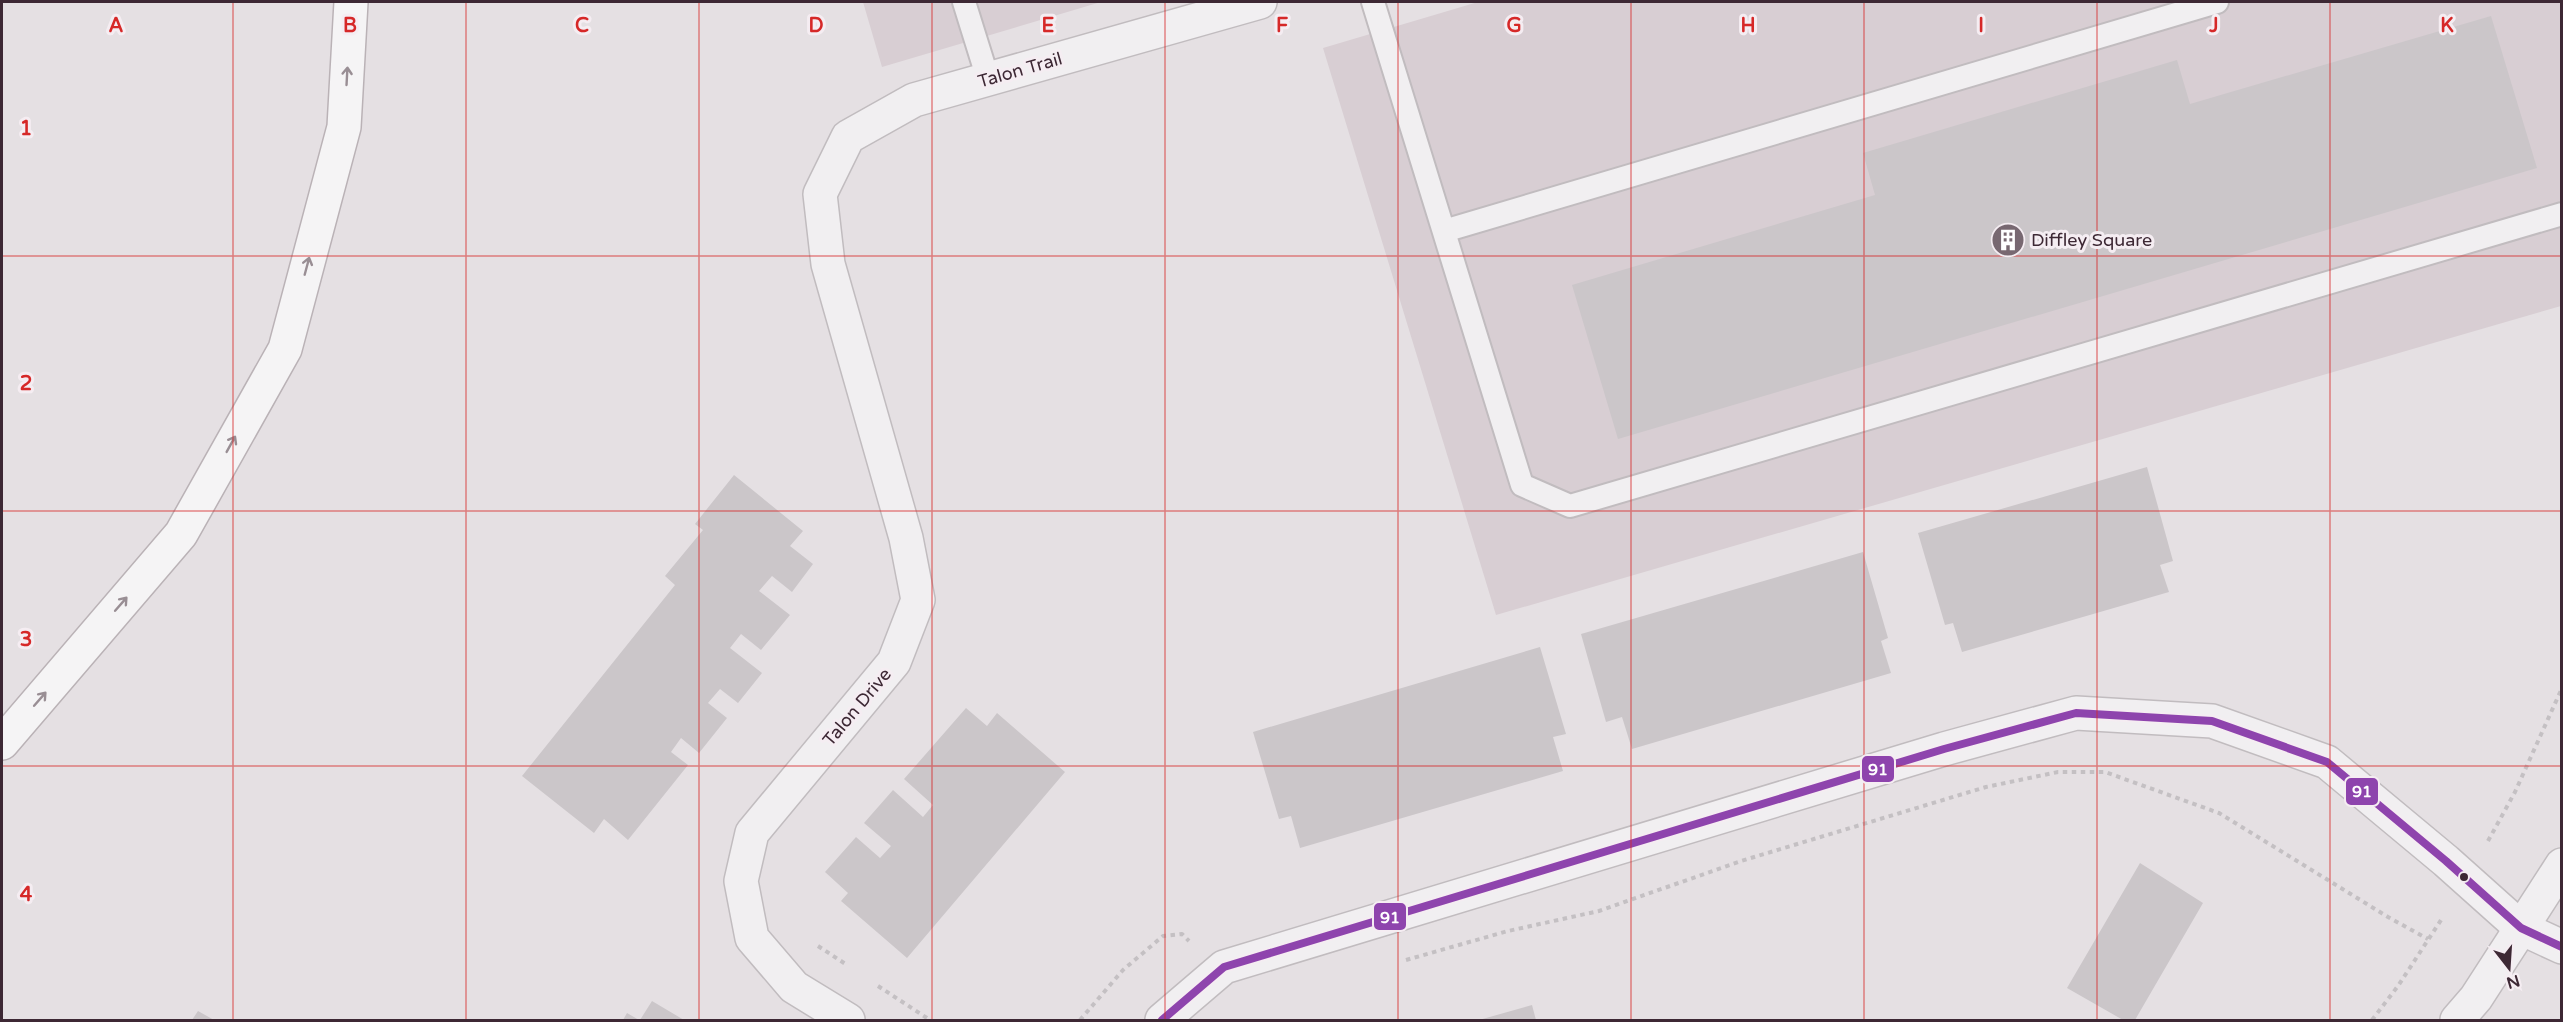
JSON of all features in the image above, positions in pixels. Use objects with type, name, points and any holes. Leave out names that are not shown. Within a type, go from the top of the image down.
[{"type":"highway","points":[[2,743],[181,534],[285,349],[344,127],[351,2]]},
{"type":"street","name":"Talon Trail","points":[[820,194],[848,137],[914,100],[1260,2]]},
{"type":"street","name":"Talon Drive","points":[[820,194],[828,264],[906,538],[918,600],[894,662],[752,833],[741,881],[752,938],[794,987],[848,1020]]},
{"type":"street","points":[[1162,1020],[1224,967],[1933,752],[2076,713],[2212,721],[2327,762],[2446,861],[2521,928],[2562,947]]},
{"type":"street","points":[[2457,1020],[2476,998],[2562,865]]},
{"type":"lane","points":[[964,2],[988,80]]},
{"type":"lane","points":[[1373,2],[1522,485],[1570,506],[2562,214]]},
{"type":"lane","points":[[1444,231],[2217,2]]},
{"type":"path","points":[[1397,963],[1508,931],[1599,911],[1742,861],[1952,797],[1986,787],[2058,772],[2105,772],[2219,813],[2388,917],[2428,939]]},
{"type":"path","points":[[1080,1020],[1123,970],[1162,936],[1182,934],[1218,972]]},
{"type":"shaded area","points":[[863,2],[1101,2],[882,67]]},
{"type":"shaded area","points":[[1478,2],[2561,2],[2561,306],[1496,615],[1323,48]]},
{"type":"building","name":"Diffley Square","points":[[2491,16],[2537,168],[1618,439],[1572,285],[1875,195],[1863,153],[2177,60],[2190,104]]},
{"type":"building","points":[[2147,467],[2173,561],[2160,565],[2169,592],[1962,652],[1953,623],[1945,625],[1918,533]]},
{"type":"building","points":[[734,475],[803,531],[790,546],[813,564],[792,592],[772,576],[759,591],[790,615],[761,650],[741,634],[730,648],[762,673],[738,703],[720,689],[708,703],[727,718],[699,753],[681,738],[671,752],[688,765],[628,840],[604,819],[594,833],[522,776],[675,585],[665,576],[703,530],[695,524]]},
{"type":"building","points":[[1863,552],[1888,638],[1881,641],[1891,673],[1632,749],[1622,717],[1606,722],[1581,634]]},
{"type":"building","points":[[1540,647],[1566,734],[1553,737],[1563,771],[1300,848],[1291,816],[1279,819],[1253,732]]},
{"type":"building","points":[[966,708],[987,726],[997,713],[1065,772],[907,958],[841,901],[848,893],[825,872],[856,837],[880,858],[891,846],[864,823],[893,790],[923,817],[933,805],[904,779]]},
{"type":"building","points":[[2140,863],[2203,903],[2135,1020],[2123,1020],[2067,988]]},
{"type":"building","points":[[652,1001],[684,1020],[640,1020]]},
{"type":"building","points":[[1532,1005],[1536,1020],[1479,1020]]},
{"type":"building","points":[[198,1011],[214,1020],[192,1020]]},
{"type":"building","points":[[627,1013],[639,1020],[623,1020]]},
{"type":"transit line","name":"91","points":[[1162,1020],[1224,967],[1944,749],[2076,713],[2212,721],[2327,762],[2446,861],[2521,928],[2562,947]]},
{"type":"place","name":"Diffley Square","points":[[2008,240]]}]
